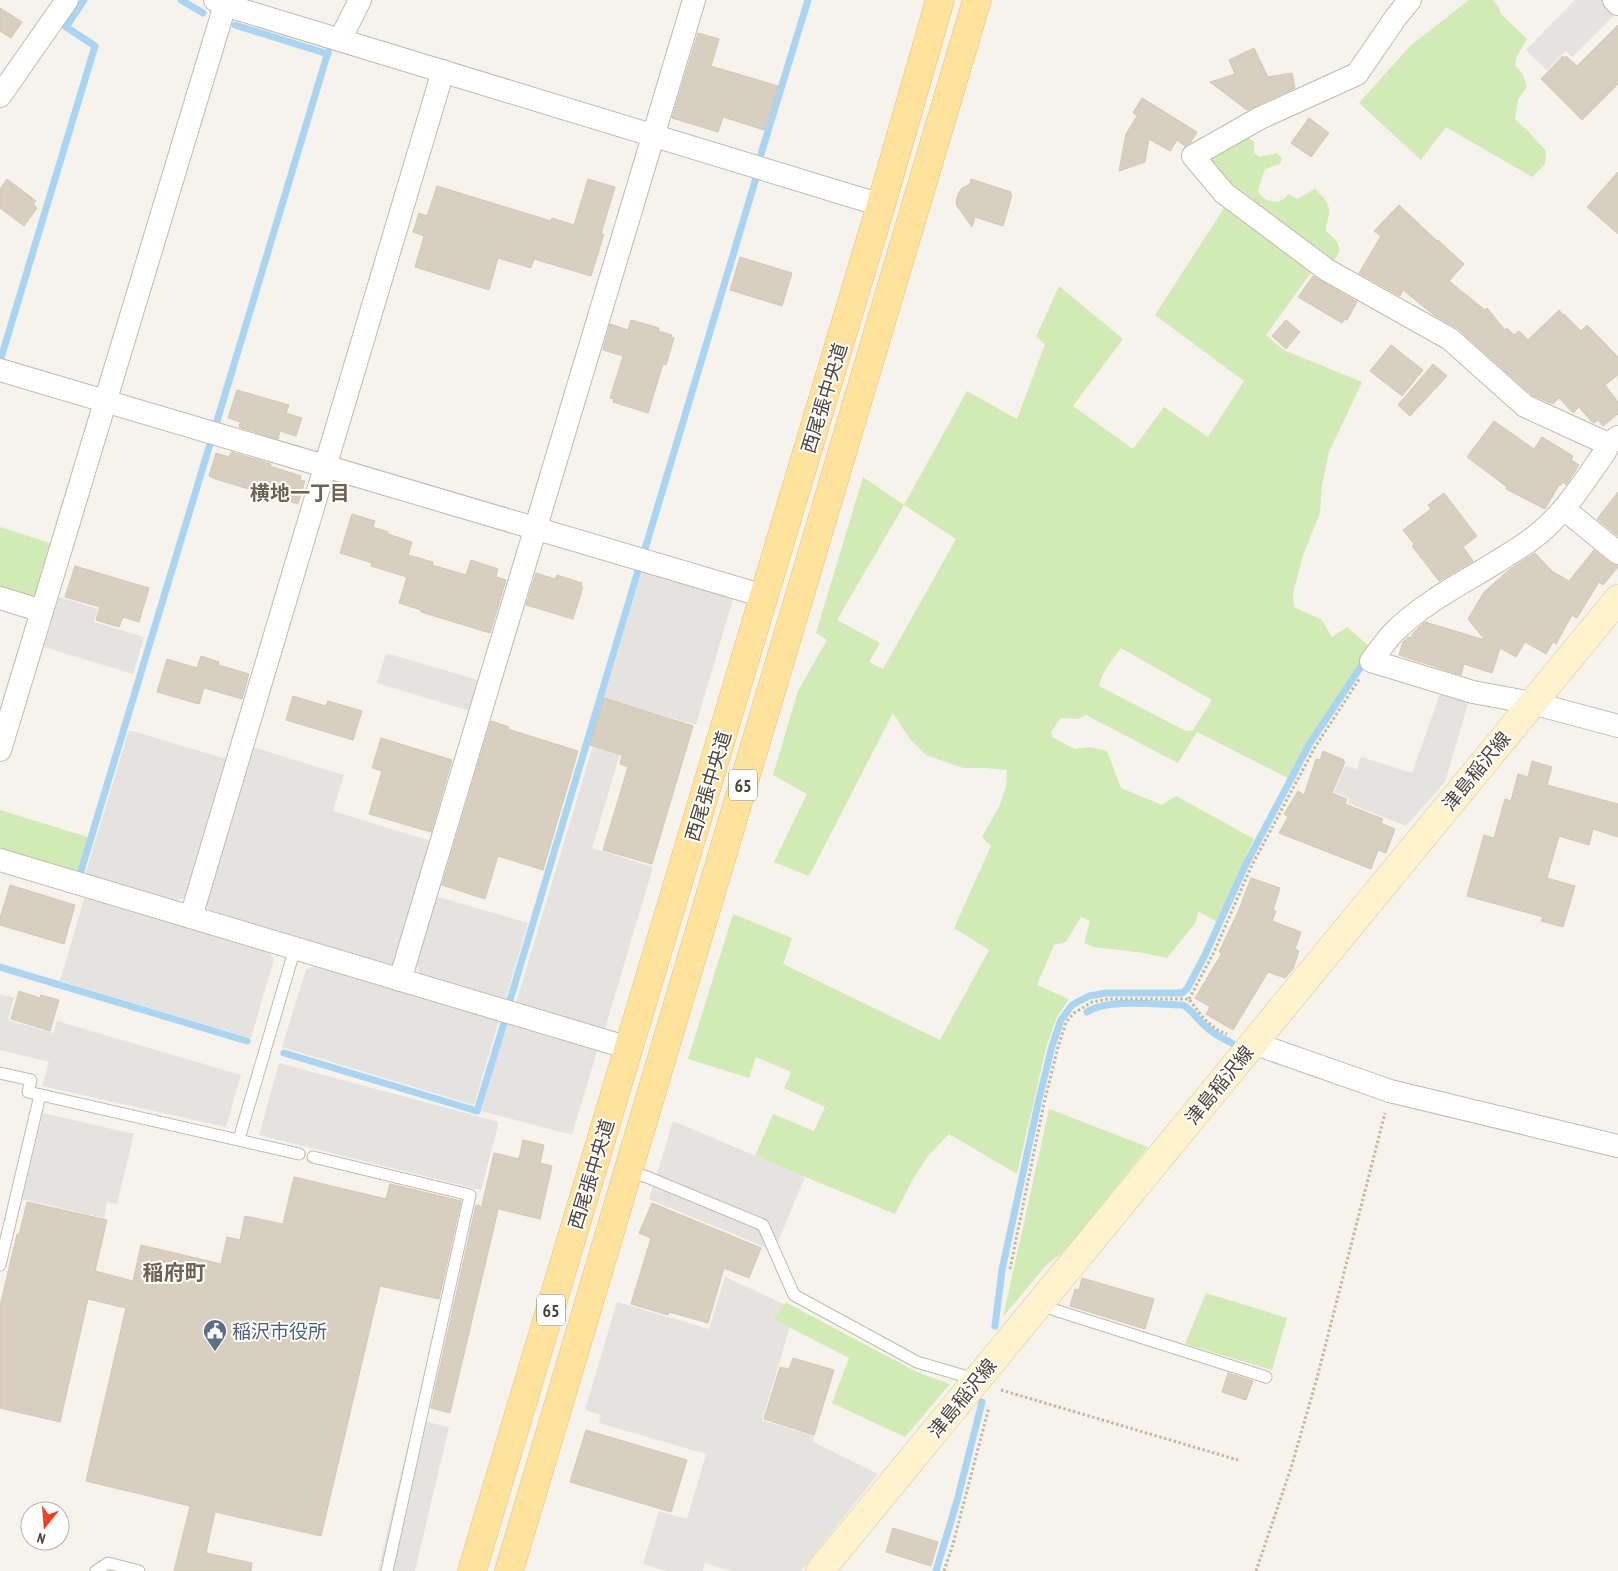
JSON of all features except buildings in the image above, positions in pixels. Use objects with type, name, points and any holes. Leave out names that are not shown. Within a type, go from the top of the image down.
[{"type":"main road","name":"西尾張中央道","points":[[472,1571],[881,205],[940,0]]},
{"type":"main road","name":"西尾張中央道","points":[[509,1571],[977,0]]},
{"type":"main road","name":"津島稲沢線","points":[[820,1571],[986,1384],[1039,1305],[1618,599]]},
{"type":"street","points":[[0,94],[67,0]]},
{"type":"street","points":[[340,40],[360,0]]},
{"type":"street","points":[[400,980],[694,0]]},
{"type":"street","points":[[1410,0],[1357,74],[1260,118],[1194,156],[1224,193],[1327,270],[1450,339],[1525,406],[1613,441],[1564,508],[1538,534],[1510,554],[1427,605],[1394,632],[1371,661],[1473,692],[1532,703],[1618,726]]},
{"type":"street","points":[[1614,0],[1618,4]]},
{"type":"street","points":[[0,750],[106,401],[220,2],[881,205]]},
{"type":"street","points":[[192,917],[443,71]]},
{"type":"street","points":[[0,370],[764,596]]},
{"type":"street","points":[[1564,508],[1618,553]]},
{"type":"street","points":[[0,598],[42,611]]},
{"type":"street","points":[[0,860],[629,1048]]},
{"type":"street","points":[[1253,1043],[1390,1091],[1618,1146]]},
{"type":"lane","points":[[238,1139],[295,948]]},
{"type":"lane","points":[[0,1073],[31,1080],[28,1092],[299,1154]]},
{"type":"lane","points":[[0,1265],[40,1095]]},
{"type":"lane","points":[[313,1157],[470,1195],[387,1571]]},
{"type":"lane","points":[[628,1171],[763,1225],[794,1296],[917,1362],[986,1384]]},
{"type":"lane","points":[[1039,1305],[1266,1377]]},
{"type":"lane","points":[[96,1571],[108,1564],[138,1571]]},
{"type":"path","points":[[1189,999],[1214,952],[1251,867],[1315,747],[1371,661]]},
{"type":"path","points":[[1010,1269],[1044,1103],[1066,1022],[1074,1013],[1092,1002],[1108,999],[1189,999]]},
{"type":"path","points":[[1189,999],[1206,1021],[1220,1032],[1253,1043]]},
{"type":"path","points":[[1256,1571],[1292,1468],[1317,1378],[1390,1091]]},
{"type":"path","points":[[944,1571],[953,1544],[986,1384],[1238,1460]]},
{"type":"green space","points":[[1469,0],[1493,0],[1501,14],[1527,39],[1517,56],[1515,65],[1523,75],[1527,87],[1518,99],[1515,119],[1546,151],[1545,164],[1532,177],[1446,127],[1421,160],[1359,103],[1410,46]]},
{"type":"green space","points":[[1243,134],[1254,142],[1254,153],[1260,157],[1277,153],[1282,158],[1280,164],[1265,169],[1258,190],[1265,198],[1275,202],[1284,199],[1288,194],[1297,199],[1315,189],[1325,200],[1329,207],[1326,231],[1336,240],[1340,250],[1331,264],[1230,188],[1208,160]]},
{"type":"green space","points":[[1228,202],[1315,267],[1266,335],[1284,350],[1362,382],[1329,452],[1322,485],[1320,513],[1303,555],[1293,594],[1294,607],[1322,620],[1332,637],[1347,627],[1370,647],[1308,741],[1288,778],[1197,732],[1178,763],[1086,715],[1078,719],[1061,718],[1051,732],[1052,737],[1075,749],[1090,747],[1107,751],[1121,788],[1162,805],[1176,796],[1254,839],[1217,922],[1198,911],[1196,922],[1167,958],[1144,953],[1094,947],[1084,943],[1090,921],[1081,917],[1066,942],[1054,945],[1037,985],[1069,999],[1057,1017],[1047,1044],[1017,1174],[949,1134],[928,1156],[913,1179],[895,1214],[755,1156],[773,1114],[814,1131],[825,1107],[784,1088],[791,1072],[756,1057],[749,1078],[688,1059],[733,914],[792,938],[783,964],[940,1040],[989,950],[954,928],[991,846],[982,837],[999,807],[1006,787],[1007,770],[963,768],[926,755],[909,738],[893,713],[809,876],[774,862],[807,794],[773,775],[798,691],[827,640],[816,633],[863,477],[904,505],[967,391],[1017,419],[1045,344],[1036,337],[1059,286],[1123,339],[1073,406],[1133,449],[1164,407],[1208,437],[1244,381],[1155,315]],"holes":[[[904,505],[956,539],[883,669],[869,662],[880,643],[837,620]],[[1121,648],[1212,700],[1193,730],[1186,731],[1099,686],[1105,671]]]},
{"type":"green space","points":[[0,527],[50,543],[35,594],[25,598],[0,591]]},
{"type":"green space","points":[[0,810],[88,837],[77,872],[0,849]]},
{"type":"green space","points":[[1049,1109],[1148,1147],[1065,1251],[1047,1264],[1003,1317]]},
{"type":"green space","points":[[1206,1293],[1287,1318],[1272,1370],[1185,1344]]},
{"type":"green space","points":[[787,1303],[917,1372],[950,1384],[905,1437],[832,1403],[849,1358],[773,1319],[784,1304]]},
{"type":"shaded area","points":[[1575,0],[1605,0],[1617,12],[1572,57],[1566,51],[1547,70],[1526,50]]},
{"type":"shaded area","points":[[642,571],[733,599],[696,725],[604,698]]},
{"type":"shaded area","points":[[59,597],[98,609],[94,622],[144,637],[133,674],[44,647]]},
{"type":"shaded area","points":[[386,653],[478,680],[469,711],[377,683]]},
{"type":"shaded area","points":[[1442,688],[1470,697],[1445,782],[1406,826],[1348,803],[1350,798],[1334,792],[1345,766],[1357,769],[1361,757],[1412,773]]},
{"type":"shaded area","points":[[598,729],[625,737],[592,848],[653,867],[605,1029],[516,1003]]},
{"type":"shaded area","points":[[129,730],[226,759],[184,898],[174,901],[85,875]]},
{"type":"shaded area","points":[[252,747],[344,775],[333,811],[431,841],[394,966],[209,910],[205,904]]},
{"type":"shaded area","points":[[85,896],[269,952],[274,959],[251,1038],[60,981]]},
{"type":"shaded area","points":[[435,896],[528,923],[505,1000],[420,974],[415,964]]},
{"type":"shaded area","points":[[316,965],[499,1020],[474,1105],[282,1047],[306,970]]},
{"type":"shaded area","points":[[0,994],[14,998],[8,1020],[53,1033],[57,1021],[241,1075],[226,1127],[42,1086],[49,1062],[0,1050]]},
{"type":"shaded area","points":[[508,1021],[598,1048],[572,1135],[481,1111]]},
{"type":"shaded area","points":[[279,1063],[499,1122],[481,1190],[259,1135]]},
{"type":"shaded area","points":[[43,1113],[134,1134],[117,1204],[107,1202],[104,1218],[22,1199]]},
{"type":"shaded area","points":[[673,1121],[805,1177],[774,1251],[649,1199]]},
{"type":"shaded area","points":[[725,1277],[784,1304],[773,1319],[790,1327],[762,1420],[814,1436],[813,1442],[878,1474],[801,1571],[732,1571],[705,1563],[703,1571],[666,1571],[643,1564],[659,1511],[687,1519],[706,1454],[599,1423],[601,1415],[585,1410],[617,1302],[709,1329]]},
{"type":"shaded area","points":[[414,1419],[449,1427],[415,1571],[378,1571]]},
{"type":"waterway","points":[[1,358],[95,46],[66,27],[84,0]]},
{"type":"waterway","points":[[181,0],[203,13]]},
{"type":"waterway","points":[[761,154],[808,0]]},
{"type":"waterway","points":[[235,25],[328,54]]},
{"type":"waterway","points":[[217,421],[328,52]]},
{"type":"waterway","points":[[645,549],[756,178]]},
{"type":"waterway","points":[[81,871],[210,444]]},
{"type":"waterway","points":[[510,1000],[638,571]]},
{"type":"waterway","points":[[995,1326],[1002,1270],[1039,1099],[1052,1046],[1061,1020],[1072,1005],[1089,996],[1106,993],[1182,993],[1187,989],[1205,955],[1246,864],[1310,743],[1366,659]]},
{"type":"waterway","points":[[0,967],[247,1041]]},
{"type":"waterway","points":[[1087,1012],[1107,1005],[1120,1004],[1183,1005],[1210,1030],[1232,1043]]},
{"type":"waterway","points":[[284,1053],[477,1111],[504,1023]]},
{"type":"waterway","points":[[936,1571],[957,1501],[982,1402]]},
{"type":"place","name":"稲沢市役所","points":[[215,1352]]},
{"type":"district","name":"横地一丁目","points":[[300,493]]},
{"type":"district","name":"稲府町","points":[[174,1272]]}]
